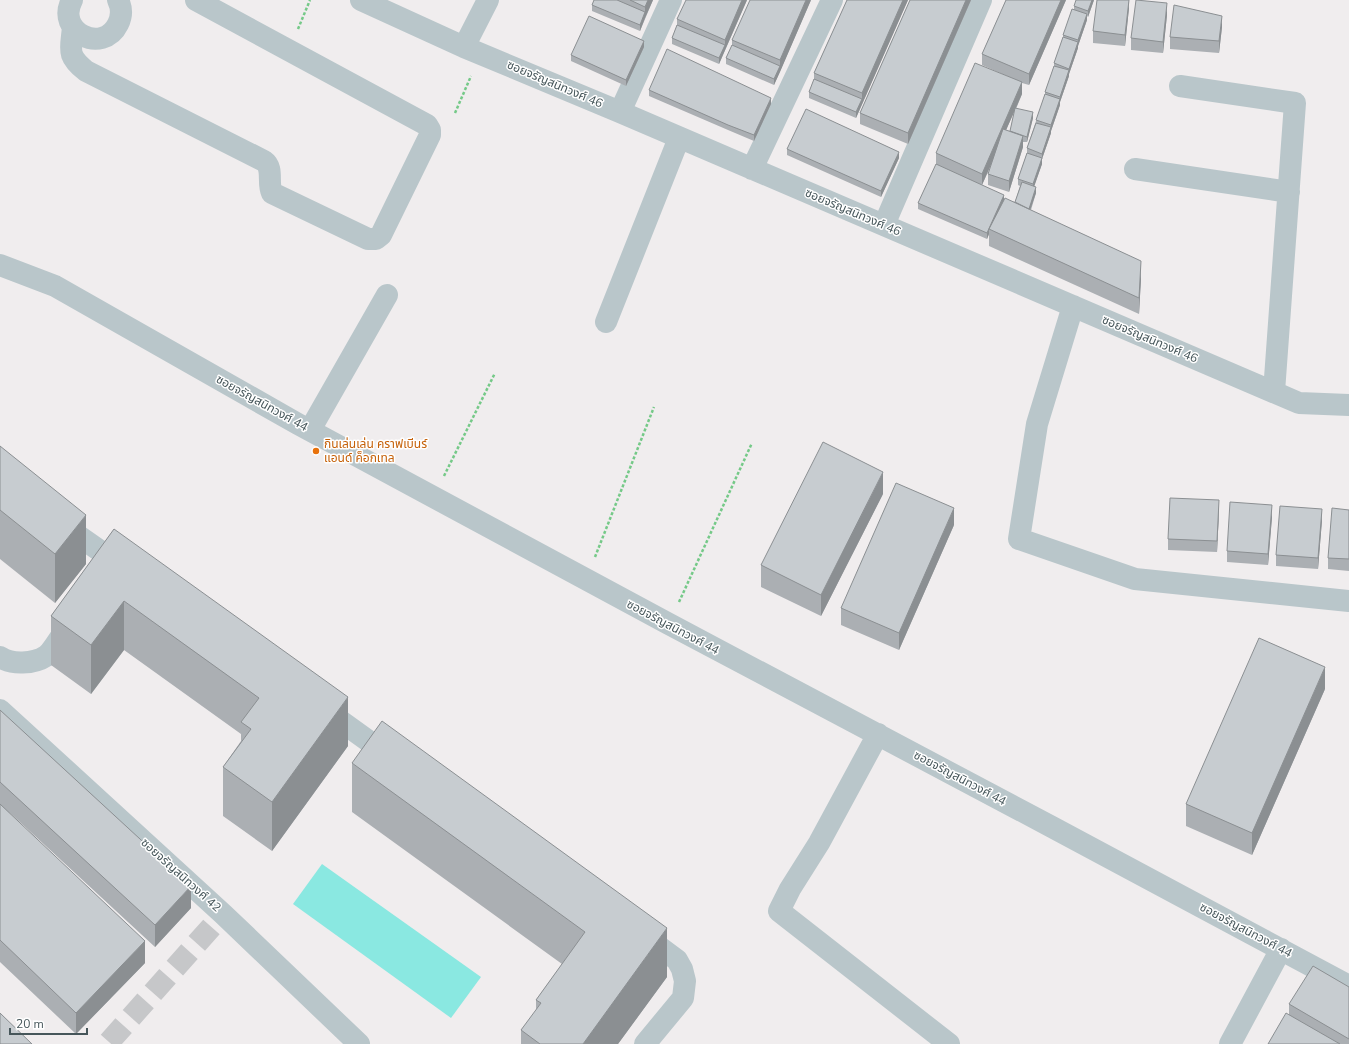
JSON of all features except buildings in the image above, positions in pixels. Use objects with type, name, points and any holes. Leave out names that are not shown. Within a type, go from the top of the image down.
[{"type":"street","points":[[72,0],[68,10],[72,27],[71,53],[73,59],[86,71],[266,162],[272,193],[368,239],[376,239],[381,235],[430,135],[430,130],[427,124],[196,0]]},
{"type":"street","points":[[72,27],[78,33],[86,37],[99,38],[111,34],[121,19],[122,10],[118,0]]},
{"type":"street","name":"ซอยจรัญสนิทวงศ์ 46","points":[[361,0],[472,50],[1299,403],[1349,405]]},
{"type":"street","points":[[472,50],[488,0]]},
{"type":"street","points":[[620,112],[671,0]]},
{"type":"street","points":[[752,169],[832,0]]},
{"type":"street","points":[[884,225],[981,0]]},
{"type":"street","points":[[1180,86],[1295,103],[1274,392]]},
{"type":"street","points":[[606,322],[680,138]]},
{"type":"street","points":[[1134,169],[1289,192]]},
{"type":"street","name":"ซอยจรัญสนิทวงศ์ 44","points":[[0,265],[55,286],[310,430],[669,624],[1349,986]]},
{"type":"street","points":[[310,430],[387,295]]},
{"type":"street","points":[[1074,306],[1037,424],[1019,539],[1135,579],[1349,601]]},
{"type":"street","points":[[45,512],[141,580]]},
{"type":"street","points":[[102,580],[115,562]]},
{"type":"street","points":[[0,657],[4,660],[26,662],[46,656],[79,611]]},
{"type":"street","points":[[310,700],[407,768]]},
{"type":"street","name":"ซอยจรัญสนิทวงศ์ 42","points":[[0,710],[223,914],[359,1044]]},
{"type":"street","points":[[878,734],[819,843],[790,889],[779,911],[949,1044]]},
{"type":"street","points":[[628,924],[673,956],[680,964],[684,974],[685,987],[683,998],[645,1044]]},
{"type":"street","points":[[1230,1044],[1281,949]]},
{"type":"path","points":[[296,34],[310,0]]},
{"type":"path","points":[[455,113],[472,50]]},
{"type":"path","points":[[434,497],[495,373]]},
{"type":"path","points":[[586,579],[654,407]]},
{"type":"path","points":[[669,624],[752,443]]},
{"type":"water","points":[[322,864],[481,977],[451,1018],[293,904]]},
{"type":"tunnel","points":[[109,1042],[223,914]]},
{"type":"place","name":"กินเล่นเล่น คราฟเบีนร์ แอนด์ ค็อกเทล","points":[[316,451]]}]
